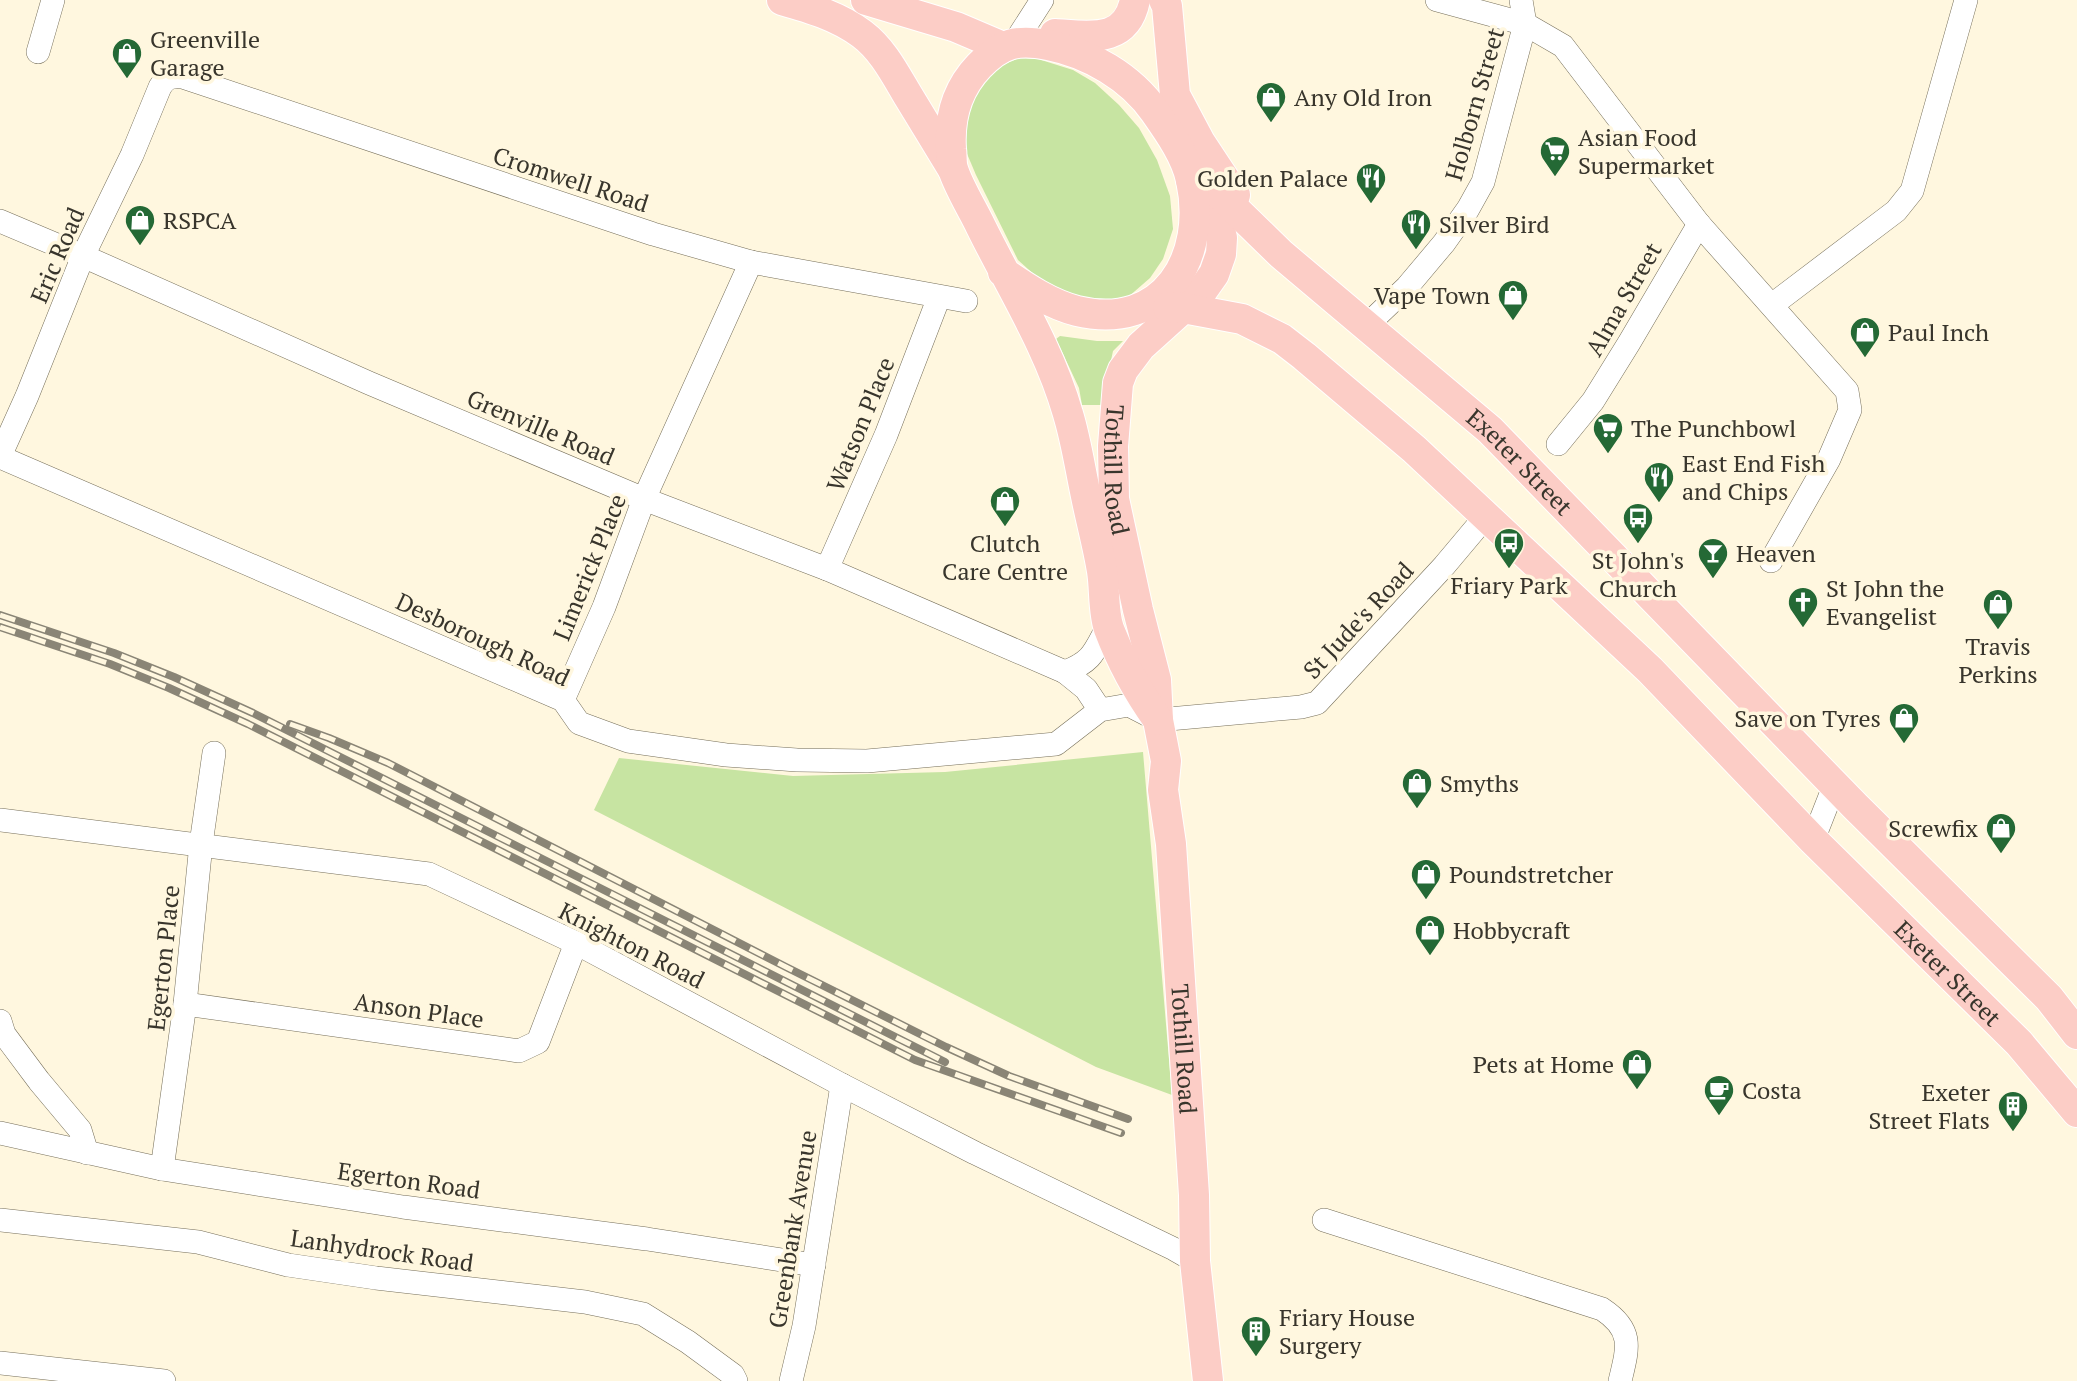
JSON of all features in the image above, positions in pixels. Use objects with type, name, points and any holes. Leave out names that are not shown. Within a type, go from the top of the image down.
[{"type":"main road","name":"Tothill Road","points":[[782,0],[814,9],[839,20],[877,47],[952,168],[1053,366],[1069,415],[1102,569],[1108,626],[1140,695],[1158,720]]},
{"type":"main road","points":[[866,0],[1016,43],[1060,47],[1086,56],[1131,85],[1153,108],[1187,170],[1193,221],[1187,256],[1179,274],[1165,292],[1147,306],[1128,313],[1080,312],[1057,304],[1003,272]]},
{"type":"main road","points":[[952,168],[951,130],[958,97],[969,77],[983,62],[1016,43],[1046,33],[1096,37],[1108,33],[1125,25],[1132,15],[1135,0]]},
{"type":"main road","points":[[1153,108],[1155,22],[1162,0]]},
{"type":"main road","points":[[1162,0],[1167,6],[1175,95],[1200,142],[1281,254]]},
{"type":"main road","name":"Tothill Road","points":[[1187,170],[1217,218],[1222,238],[1221,254],[1214,274],[1202,290],[1141,346],[1123,370],[1118,383],[1113,446],[1114,499],[1156,680],[1158,720],[1166,761],[1163,790],[1171,844],[1194,1195],[1195,1261],[1208,1381]]},
{"type":"main road","name":"Exeter Street","points":[[1187,170],[1365,327],[1490,430],[1835,784],[2049,998],[2077,1034]]},
{"type":"main road","name":"Exeter Street","points":[[1147,306],[1184,308],[1242,319],[1282,339],[1414,449],[1650,670],[1813,840],[2019,1043],[2077,1112]]},
{"type":"street","points":[[1016,43],[1042,0]]},
{"type":"street","points":[[1437,0],[1525,24],[1563,46],[1699,224],[1847,391],[1850,410],[1829,459],[1771,561]]},
{"type":"street","points":[[1521,0],[1525,24]]},
{"type":"street","points":[[1772,305],[1896,211],[1912,191],[1966,0]]},
{"type":"street","points":[[38,52],[50,1]]},
{"type":"street","name":"Holborn Street","points":[[1365,327],[1407,287],[1444,243],[1483,182],[1525,24]]},
{"type":"street","name":"Cromwell Road","points":[[167,78],[183,77],[653,234],[751,262],[966,300]]},
{"type":"street","name":"Eric Road","points":[[0,456],[83,256],[132,155],[160,87],[167,78]]},
{"type":"street","name":"Grenville Road","points":[[0,221],[369,383],[644,499],[827,569],[1065,672],[1086,689],[1100,710]]},
{"type":"street","name":"Alma Street","points":[[1558,444],[1593,401],[1699,224]]},
{"type":"street","name":"Limerick Place","points":[[563,699],[604,607],[644,499],[751,262]]},
{"type":"street","name":"Watson Place","points":[[827,569],[886,435],[939,297]]},
{"type":"street","name":"Desborough Road","points":[[0,456],[563,699],[579,723],[628,741],[726,755],[867,761],[1056,744],[1100,710]]},
{"type":"street","name":"St Jude's Road","points":[[1158,720],[1301,707],[1317,703],[1444,566],[1486,516]]},
{"type":"street","points":[[1065,672],[1083,665],[1094,652],[1108,626]]},
{"type":"street","points":[[1100,710],[1129,705],[1158,720]]},
{"type":"street","name":"Egerton Place","points":[[162,1168],[185,1004],[201,844],[214,754]]},
{"type":"street","points":[[1813,840],[1835,784]]},
{"type":"street","name":"Knighton Road","points":[[0,820],[429,874],[576,943],[984,1158],[1195,1261]]},
{"type":"street","name":"Anson Place","points":[[185,1004],[519,1051],[538,1042],[576,943]]},
{"type":"street","points":[[2049,998],[2077,1012]]},
{"type":"street","points":[[1,1030],[80,1130],[87,1153]]},
{"type":"street","name":"Greenbank Avenue","points":[[791,1381],[804,1326],[842,1085]]},
{"type":"street","name":"Egerton Road","points":[[5,1138],[162,1168],[404,1207],[647,1239],[814,1265]]},
{"type":"street","name":"Lanhydrock Road","points":[[0,1220],[198,1242],[288,1265],[585,1302],[643,1314],[688,1342],[733,1375],[736,1381]]},
{"type":"street","points":[[1324,1220],[1602,1309],[1616,1318],[1626,1338],[1626,1354],[1620,1381]]},
{"type":"street","points":[[0,1363],[164,1381]]},
{"type":"green space","points":[[1019,58],[1038,59],[1073,70],[1095,83],[1139,128],[1157,160],[1170,196],[1173,229],[1163,259],[1150,278],[1127,298],[1100,302],[1050,289],[1018,260],[976,175],[965,149],[965,113],[990,74]]},
{"type":"green space","points":[[1060,336],[1123,341],[1113,351],[1106,384],[1107,405],[1082,405],[1079,388],[1056,339]]},
{"type":"green space","points":[[1143,752],[1172,1095],[1096,1067],[594,810],[619,758],[793,776],[945,772]]},
{"type":"railway","points":[[0,615],[114,653],[253,713],[945,1062]]},
{"type":"railway","points":[[0,627],[110,664],[248,724],[915,1060],[1121,1133]]},
{"type":"railway","points":[[290,724],[388,763],[946,1047],[1009,1076],[1128,1119]]},
{"type":"place","name":"Greenville Garage","points":[[127,80]]},
{"type":"place","name":"Any Old Iron","points":[[1271,124]]},
{"type":"place","name":"Asian Food Supermarket","points":[[1555,178]]},
{"type":"place","name":"Golden Palace","points":[[1371,205]]},
{"type":"place","name":"RSPCA","points":[[140,247]]},
{"type":"place","name":"Silver Bird","points":[[1416,251]]},
{"type":"place","name":"Vape Town","points":[[1513,322]]},
{"type":"place","name":"Paul Inch","points":[[1865,359]]},
{"type":"place","name":"The Punchbowl","points":[[1608,455]]},
{"type":"place","name":"East End Fish and Chips","points":[[1659,504]]},
{"type":"place","name":"Clutch Care Centre","points":[[1005,528]]},
{"type":"place","name":"St John's Church","points":[[1638,545]]},
{"type":"place","name":"Friary Park","points":[[1509,570]]},
{"type":"place","name":"Heaven","points":[[1713,580]]},
{"type":"place","name":"St John the Evangelist","points":[[1803,629]]},
{"type":"place","name":"Travis Perkins","points":[[1998,631]]},
{"type":"place","name":"Save on Tyres","points":[[1904,745]]},
{"type":"place","name":"Smyths","points":[[1417,810]]},
{"type":"place","name":"Screwfix","points":[[2001,855]]},
{"type":"place","name":"Poundstretcher","points":[[1426,901]]},
{"type":"place","name":"Hobbycraft","points":[[1430,957]]},
{"type":"place","name":"Pets at Home","points":[[1637,1091]]},
{"type":"place","name":"Costa","points":[[1719,1117]]},
{"type":"place","name":"Exeter Street Flats","points":[[2013,1133]]},
{"type":"place","name":"Friary House Surgery","points":[[1256,1358]]}]
